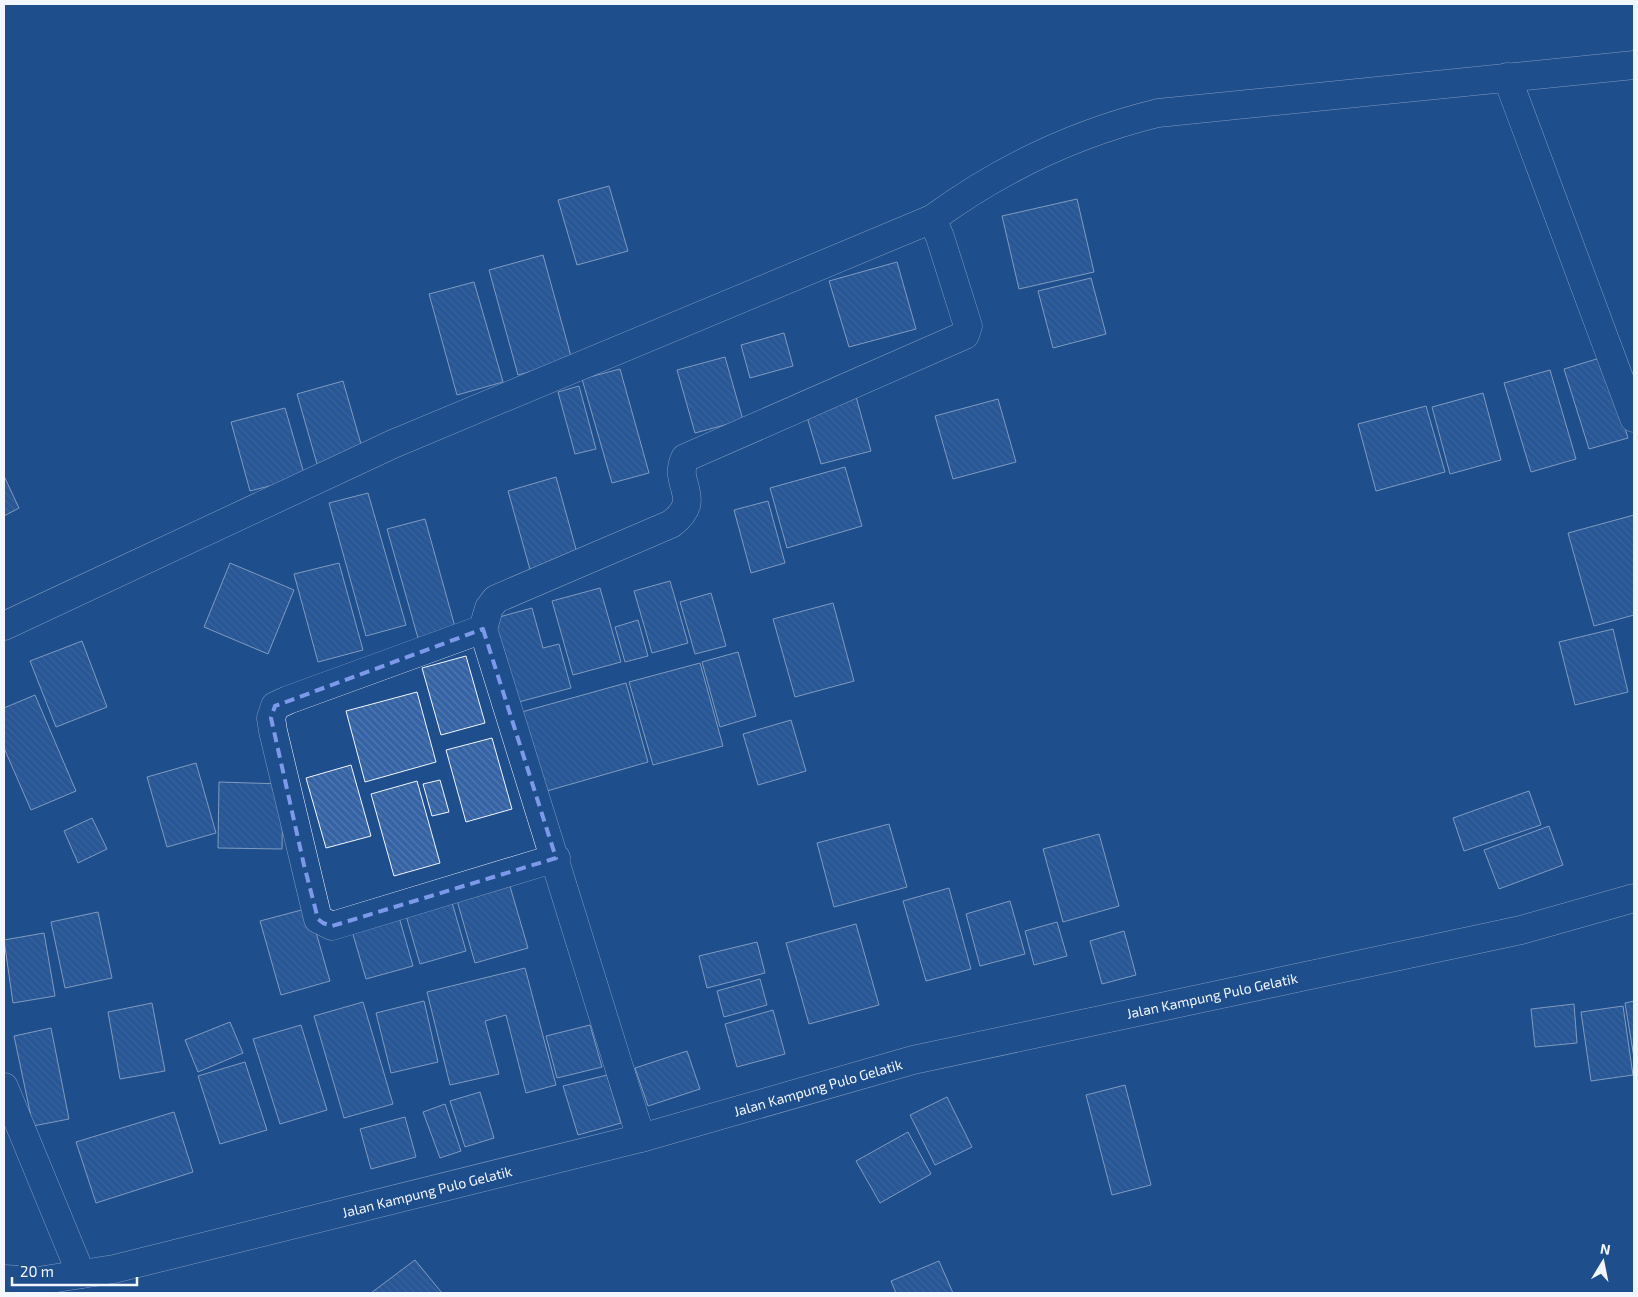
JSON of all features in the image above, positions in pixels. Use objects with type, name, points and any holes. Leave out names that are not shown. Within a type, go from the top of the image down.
[{"type":"street","points":[[4,626],[393,444],[932,219],[966,194],[1055,147],[1114,124],[1158,113],[1634,65]]},
{"type":"street","points":[[1507,77],[1634,418]]},
{"type":"street","points":[[641,1138],[556,858],[483,629],[489,608],[496,599],[588,562],[671,524],[683,514],[688,503],[682,472],[685,458],[964,335],[968,326],[940,237],[932,219]]},
{"type":"street","points":[[483,629],[275,706],[271,718],[273,731],[318,919],[332,926],[556,858]]},
{"type":"street","name":"Jalan Kampung Pulo Gelatik","points":[[4,1279],[38,1281],[114,1269],[641,1138],[913,1060],[1521,930],[1634,898]]},
{"type":"street","points":[[4,1087],[81,1274]]},
{"type":"highlighted area","points":[[483,629],[556,858],[332,926],[323,923],[318,919],[304,865],[271,718],[275,706]]},
{"type":"building","points":[[609,186],[628,251],[577,265],[558,200]]},
{"type":"building","points":[[1077,199],[1094,272],[1019,289],[1002,216]]},
{"type":"building","points":[[543,255],[572,360],[518,375],[489,270]]},
{"type":"building","points":[[897,262],[916,329],[849,347],[829,281]]},
{"type":"building","points":[[1091,278],[1106,334],[1053,348],[1038,291]]},
{"type":"building","points":[[474,282],[503,382],[457,395],[429,294]]},
{"type":"building","points":[[784,333],[793,366],[750,378],[741,345]]},
{"type":"building","points":[[725,357],[743,420],[695,433],[677,370]]},
{"type":"building","points":[[1603,357],[1628,438],[1589,449],[1564,369]]},
{"type":"building","points":[[620,369],[649,473],[612,483],[582,379]]},
{"type":"building","points":[[1550,370],[1576,459],[1531,472],[1504,383]]},
{"type":"building","points":[[343,381],[363,451],[317,464],[297,394]]},
{"type":"building","points":[[579,386],[596,449],[575,454],[558,392]]},
{"type":"building","points":[[855,393],[871,451],[821,464],[804,407]]},
{"type":"building","points":[[1483,393],[1501,460],[1450,474],[1432,407]]},
{"type":"building","points":[[998,399],[1016,462],[953,479],[935,416]]},
{"type":"building","points":[[1426,406],[1445,472],[1376,491],[1358,424]]},
{"type":"building","points":[[285,408],[305,477],[250,491],[231,422]]},
{"type":"building","points":[[845,467],[862,526],[787,548],[770,488]]},
{"type":"building","points":[[4,476],[19,508],[4,516]]},
{"type":"building","points":[[556,477],[579,560],[531,573],[508,491]]},
{"type":"building","points":[[368,493],[406,625],[366,636],[329,503]]},
{"type":"building","points":[[768,501],[785,563],[751,573],[734,510]]},
{"type":"building","points":[[1634,515],[1634,615],[1594,626],[1568,533]]},
{"type":"building","points":[[425,519],[455,627],[418,638],[387,529]]},
{"type":"building","points":[[230,563],[294,590],[268,654],[204,627]]},
{"type":"building","points":[[339,563],[363,650],[318,662],[294,574]]},
{"type":"building","points":[[670,581],[688,643],[652,653],[634,591]]},
{"type":"building","points":[[600,588],[621,662],[573,675],[552,601]]},
{"type":"building","points":[[711,593],[726,646],[695,654],[680,602]]},
{"type":"building","points":[[833,603],[854,681],[795,697],[773,619]]},
{"type":"building","points":[[532,608],[543,648],[559,644],[571,688],[515,703],[492,619]]},
{"type":"building","points":[[638,620],[648,656],[625,662],[615,627]]},
{"type":"building","points":[[1613,629],[1628,692],[1575,705],[1559,642]]},
{"type":"building","points":[[82,641],[107,707],[56,727],[30,661]]},
{"type":"building","points":[[738,652],[756,716],[720,727],[702,662]]},
{"type":"building","points":[[466,656],[485,723],[441,735],[422,668]]},
{"type":"building","points":[[700,663],[723,746],[653,765],[629,682]]},
{"type":"building","points":[[626,683],[648,762],[540,793],[518,713]]},
{"type":"building","points":[[417,692],[436,762],[365,782],[346,711]]},
{"type":"building","points":[[35,695],[76,791],[31,810],[4,748],[4,708]]},
{"type":"building","points":[[791,720],[806,771],[758,785],[743,734]]},
{"type":"building","points":[[492,738],[512,809],[466,822],[446,750]]},
{"type":"building","points":[[196,763],[216,833],[167,847],[147,777]]},
{"type":"building","points":[[351,765],[371,836],[326,848],[306,778]]},
{"type":"building","points":[[440,780],[449,812],[432,816],[423,784]]},
{"type":"building","points":[[417,781],[440,863],[394,876],[371,794]]},
{"type":"building","points":[[219,782],[283,784],[282,849],[218,848]]},
{"type":"building","points":[[1529,791],[1541,825],[1464,851],[1453,818]]},
{"type":"building","points":[[92,818],[107,849],[78,863],[64,831]]},
{"type":"building","points":[[889,824],[907,887],[834,907],[817,843]]},
{"type":"building","points":[[1549,826],[1563,865],[1499,889],[1484,850]]},
{"type":"building","points":[[1099,834],[1119,906],[1063,922],[1043,849]]},
{"type":"building","points":[[507,876],[528,948],[475,963],[454,890]]},
{"type":"building","points":[[949,888],[971,969],[926,981],[903,901]]},
{"type":"building","points":[[451,899],[466,951],[420,964],[405,912]]},
{"type":"building","points":[[1010,901],[1025,954],[980,966],[966,914]]},
{"type":"building","points":[[309,908],[330,981],[281,995],[260,921]]},
{"type":"building","points":[[98,912],[112,978],[65,988],[51,922]]},
{"type":"building","points":[[399,917],[413,966],[366,979],[352,931]]},
{"type":"building","points":[[1057,922],[1067,956],[1034,965],[1025,931]]},
{"type":"building","points":[[856,924],[879,1005],[809,1024],[786,943]]},
{"type":"building","points":[[1124,931],[1136,975],[1102,984],[1090,941]]},
{"type":"building","points":[[44,933],[55,996],[13,1003],[4,940]]},
{"type":"building","points":[[757,942],[765,973],[707,988],[699,956]]},
{"type":"building","points":[[525,968],[556,1085],[526,1093],[506,1015],[485,1021],[499,1074],[450,1085],[427,992]]},
{"type":"building","points":[[760,979],[767,1005],[724,1017],[717,991]]},
{"type":"building","points":[[424,1001],[438,1062],[391,1073],[376,1013]]},
{"type":"building","points":[[1634,1001],[1634,1058],[1625,1003]]},
{"type":"building","points":[[363,1002],[393,1104],[344,1118],[314,1016]]},
{"type":"building","points":[[152,1003],[165,1071],[120,1079],[108,1012]]},
{"type":"building","points":[[1574,1004],[1577,1043],[1535,1047],[1531,1009]]},
{"type":"building","points":[[1623,1006],[1633,1075],[1591,1081],[1581,1012]]},
{"type":"building","points":[[773,1010],[785,1054],[737,1067],[725,1024]]},
{"type":"building","points":[[230,1022],[243,1053],[198,1072],[185,1040]]},
{"type":"building","points":[[301,1025],[327,1110],[280,1124],[253,1039]]},
{"type":"building","points":[[590,1025],[602,1067],[557,1078],[546,1036]]},
{"type":"building","points":[[51,1028],[69,1119],[33,1126],[14,1036]]},
{"type":"building","points":[[687,1051],[700,1089],[648,1106],[635,1068]]},
{"type":"building","points":[[245,1062],[267,1130],[220,1144],[198,1076]]},
{"type":"building","points":[[607,1075],[621,1123],[578,1135],[563,1086]]},
{"type":"building","points":[[1125,1085],[1151,1185],[1112,1195],[1086,1095]]},
{"type":"building","points":[[480,1092],[494,1138],[465,1147],[450,1101]]},
{"type":"building","points":[[947,1097],[972,1147],[935,1165],[910,1115]]},
{"type":"building","points":[[445,1104],[461,1151],[440,1158],[423,1112]]},
{"type":"building","points":[[174,1112],[193,1172],[96,1203],[76,1142]]},
{"type":"building","points":[[405,1117],[416,1157],[371,1169],[360,1129]]},
{"type":"building","points":[[908,1132],[931,1174],[880,1203],[856,1161]]},
{"type":"building","points":[[415,1260],[442,1293],[371,1293]]},
{"type":"building","points":[[939,1261],[953,1293],[896,1293],[891,1281]]}]
